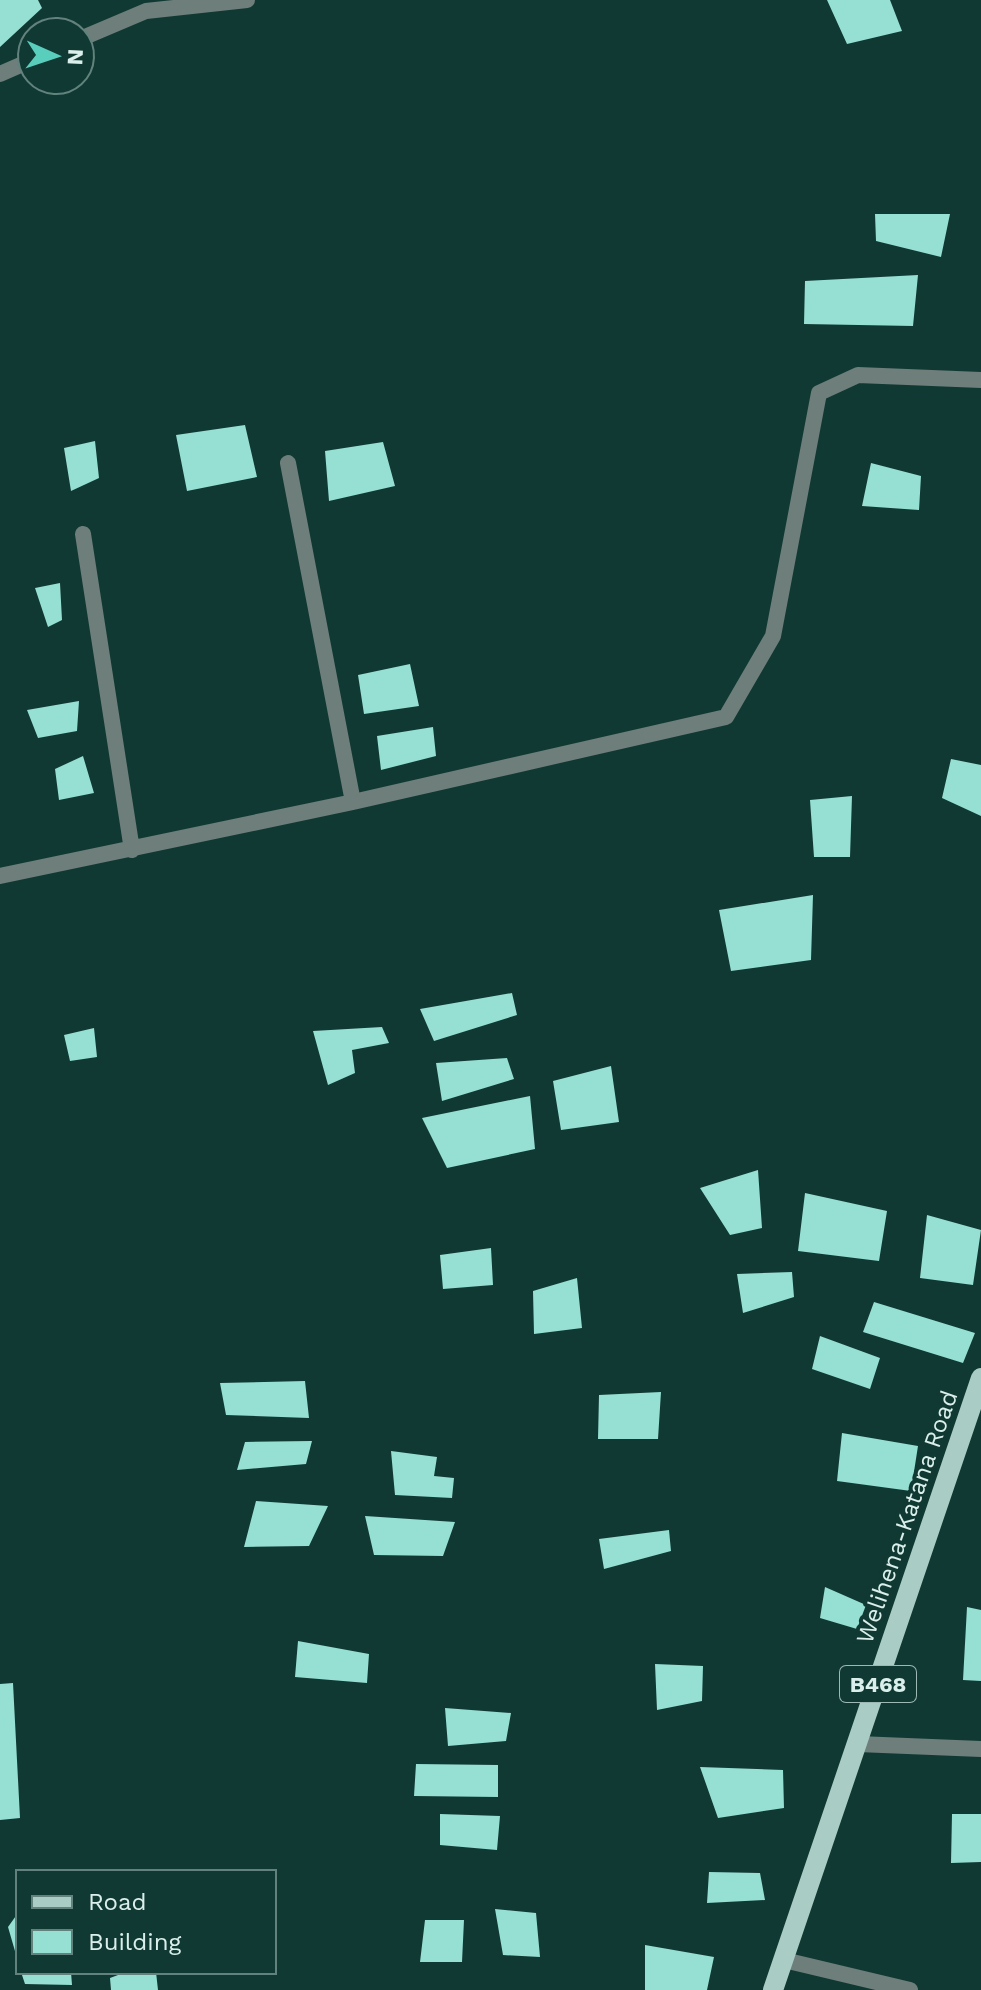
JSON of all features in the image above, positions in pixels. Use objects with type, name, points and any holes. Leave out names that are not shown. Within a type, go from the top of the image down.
[{"type":"main road","name":"Welihena-Katana Road","points":[[773,1990],[981,1378]]},
{"type":"street","points":[[96,32],[146,11],[247,0]]},
{"type":"street","points":[[0,876],[353,802],[726,717],[773,636],[819,393],[858,375],[981,380]]},
{"type":"street","points":[[288,463],[353,802]]},
{"type":"street","points":[[83,534],[132,850]]},
{"type":"street","points":[[858,1744],[981,1749]]},
{"type":"street","points":[[784,1960],[910,1990]]},
{"type":"building","points":[[0,0],[38,0],[42,8],[33,16],[16,16],[16,32],[0,47]]},
{"type":"building","points":[[827,0],[890,0],[902,31],[847,44]]},
{"type":"building","points":[[875,214],[950,214],[941,257],[876,241]]},
{"type":"building","points":[[918,275],[913,326],[804,324],[805,281]]},
{"type":"building","points":[[245,425],[257,477],[187,491],[176,435]]},
{"type":"building","points":[[95,441],[99,478],[71,491],[64,448]]},
{"type":"building","points":[[383,442],[395,486],[329,501],[325,451]]},
{"type":"building","points":[[871,463],[921,476],[919,510],[862,506]]},
{"type":"building","points":[[60,583],[62,620],[48,627],[35,588]]},
{"type":"building","points":[[410,664],[419,706],[364,714],[358,675]]},
{"type":"building","points":[[79,701],[77,731],[38,738],[27,710]]},
{"type":"building","points":[[433,727],[436,756],[381,770],[377,736]]},
{"type":"building","points":[[83,756],[94,793],[59,800],[55,769]]},
{"type":"building","points":[[951,759],[981,765],[981,816],[942,798]]},
{"type":"building","points":[[852,796],[850,857],[814,857],[810,800]]},
{"type":"building","points":[[813,895],[811,960],[731,971],[719,910]]},
{"type":"building","points":[[512,993],[517,1015],[434,1041],[420,1009]]},
{"type":"building","points":[[382,1027],[389,1043],[352,1050],[355,1073],[328,1085],[313,1031]]},
{"type":"building","points":[[94,1028],[97,1057],[70,1061],[64,1035]]},
{"type":"building","points":[[507,1058],[514,1079],[442,1101],[436,1063]]},
{"type":"building","points":[[611,1066],[619,1122],[561,1130],[553,1081]]},
{"type":"building","points":[[530,1096],[535,1149],[447,1168],[422,1118]]},
{"type":"building","points":[[758,1170],[762,1228],[730,1235],[700,1188]]},
{"type":"building","points":[[805,1193],[887,1211],[879,1261],[798,1251]]},
{"type":"building","points":[[927,1215],[981,1230],[973,1285],[920,1278]]},
{"type":"building","points":[[491,1248],[493,1285],[443,1289],[440,1255]]},
{"type":"building","points":[[792,1272],[794,1297],[743,1313],[737,1274]]},
{"type":"building","points":[[577,1278],[582,1328],[534,1334],[533,1291]]},
{"type":"building","points":[[874,1302],[975,1333],[963,1363],[863,1332]]},
{"type":"building","points":[[820,1336],[880,1358],[870,1389],[812,1369]]},
{"type":"building","points":[[305,1381],[309,1418],[226,1415],[220,1383]]},
{"type":"building","points":[[661,1392],[658,1439],[598,1439],[599,1395]]},
{"type":"building","points":[[842,1433],[918,1446],[911,1491],[837,1481]]},
{"type":"building","points":[[312,1441],[306,1464],[237,1470],[245,1442]]},
{"type":"building","points":[[391,1451],[437,1457],[434,1476],[454,1478],[452,1498],[395,1495]]},
{"type":"building","points":[[256,1501],[328,1506],[309,1546],[244,1547]]},
{"type":"building","points":[[365,1516],[455,1522],[443,1556],[374,1555]]},
{"type":"building","points":[[669,1530],[671,1551],[604,1569],[599,1539]]},
{"type":"building","points":[[825,1587],[866,1605],[857,1629],[820,1618]]},
{"type":"building","points":[[967,1607],[981,1610],[981,1681],[963,1680]]},
{"type":"building","points":[[298,1641],[369,1654],[367,1683],[295,1677]]},
{"type":"building","points":[[655,1664],[703,1666],[702,1701],[657,1710]]},
{"type":"building","points":[[13,1683],[20,1818],[0,1820],[0,1684]]},
{"type":"building","points":[[445,1708],[511,1713],[506,1741],[448,1746]]},
{"type":"building","points":[[416,1764],[498,1765],[498,1797],[414,1796]]},
{"type":"building","points":[[700,1767],[783,1770],[784,1808],[718,1818]]},
{"type":"building","points":[[440,1814],[500,1816],[497,1850],[440,1845]]},
{"type":"building","points":[[952,1814],[981,1814],[981,1862],[951,1863]]},
{"type":"building","points":[[709,1872],[760,1873],[765,1900],[707,1903]]},
{"type":"building","points":[[495,1909],[536,1913],[540,1957],[503,1955]]},
{"type":"building","points":[[16,1916],[16,1955],[8,1927]]},
{"type":"building","points":[[425,1920],[464,1920],[462,1962],[420,1962]]},
{"type":"building","points":[[645,1945],[714,1957],[707,1990],[645,1990]]},
{"type":"building","points":[[22,1974],[71,1974],[72,1985],[25,1984]]},
{"type":"building","points":[[121,1974],[156,1974],[158,1990],[111,1990],[110,1978]]}]
